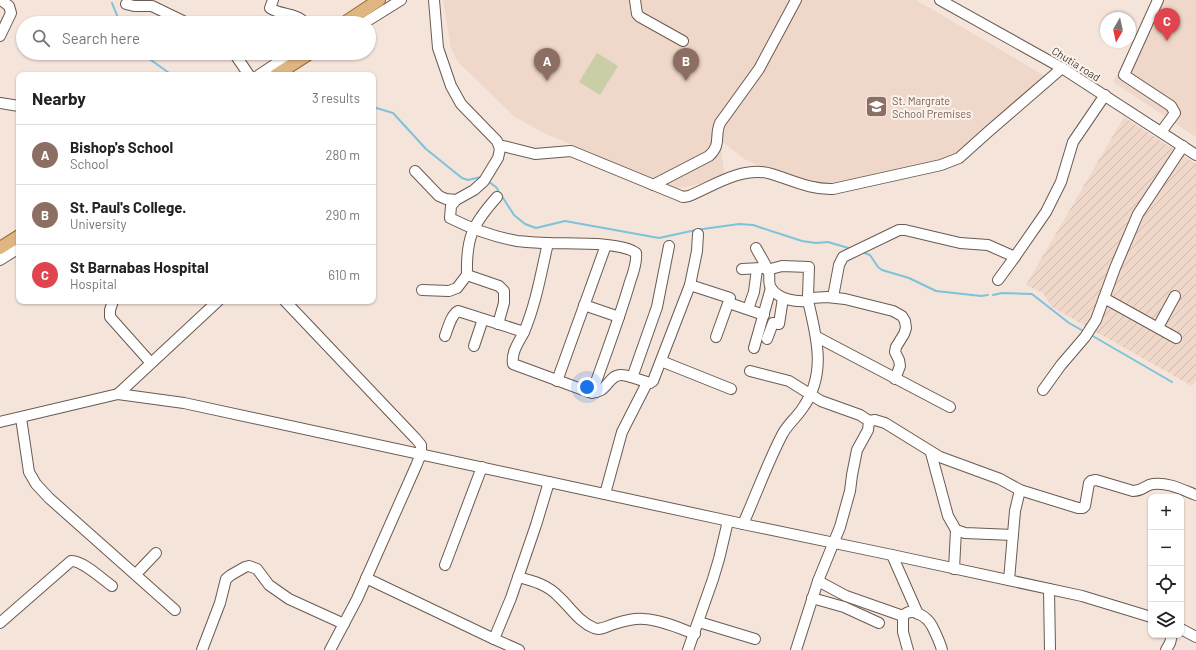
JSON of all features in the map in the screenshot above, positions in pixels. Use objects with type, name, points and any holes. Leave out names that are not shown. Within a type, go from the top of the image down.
[{"type":"main road","points":[[355,16],[379,0]]},
{"type":"main road","points":[[365,16],[389,0]]},
{"type":"main road","points":[[270,72],[288,60]]},
{"type":"main road","points":[[281,72],[299,60]]},
{"type":"main road","points":[[0,248],[16,238]]},
{"type":"main road","points":[[0,254],[16,244]]},
{"type":"street","points":[[0,36],[11,13],[9,6],[1,0]]},
{"type":"street","points":[[273,0],[270,8],[275,11],[293,16]]},
{"type":"street","points":[[348,16],[371,0]]},
{"type":"street","points":[[375,16],[401,0]]},
{"type":"street","points":[[434,0],[438,48],[451,86],[462,104],[497,141],[500,149],[498,158],[484,182],[474,190],[456,200],[451,206],[450,218],[474,228],[517,240],[548,243],[585,243],[606,245],[636,252],[633,273],[592,393]]},
{"type":"street","points":[[635,0],[637,14],[640,17],[683,40]]},
{"type":"street","points":[[653,185],[710,156],[714,152],[717,146],[717,132],[720,123],[759,69],[796,0]]},
{"type":"street","name":"Chutia road","points":[[940,0],[1062,68],[1196,154]]},
{"type":"street","points":[[1158,0],[1124,75],[1171,106],[1175,114],[1161,132]]},
{"type":"street","points":[[126,4],[134,6],[152,6],[173,16]]},
{"type":"street","points":[[239,60],[247,72]]},
{"type":"street","points":[[264,72],[282,60]]},
{"type":"street","points":[[290,72],[308,60]]},
{"type":"street","points":[[499,145],[535,154],[571,151],[678,196],[689,196],[739,175],[751,172],[767,173],[817,188],[833,189],[952,162],[968,152],[988,132],[1062,68]]},
{"type":"street","points":[[998,280],[1050,206],[1061,182],[1073,142],[1105,95]]},
{"type":"street","points":[[0,103],[16,106]]},
{"type":"street","points":[[1043,390],[1061,365],[1085,338],[1096,320],[1115,268],[1138,214],[1183,146]]},
{"type":"street","points":[[415,172],[439,196],[442,198],[456,200]]},
{"type":"street","points":[[422,290],[449,291],[457,288],[467,275],[467,248],[474,228],[485,211],[497,197]]},
{"type":"street","points":[[833,297],[840,260],[843,257],[899,230],[905,230],[960,243],[988,246],[1015,257]]},
{"type":"street","points":[[0,242],[16,232]]},
{"type":"street","points":[[605,494],[622,432],[647,383],[652,381],[690,285],[698,251],[698,234]]},
{"type":"street","points":[[548,243],[536,296],[524,332],[514,352],[513,364],[592,393],[600,391],[617,376],[622,375],[647,383]]},
{"type":"street","points":[[557,380],[606,245]]},
{"type":"street","points":[[631,377],[657,307],[669,246]]},
{"type":"street","points":[[756,248],[771,288],[783,298],[796,301],[833,297],[893,311],[902,316],[905,321],[906,328],[896,347],[895,352],[900,366],[895,378]]},
{"type":"street","points":[[0,260],[16,250]]},
{"type":"street","points":[[742,269],[764,269],[782,266],[809,267],[808,296],[817,337],[819,354],[810,395],[802,409],[782,434],[743,524]]},
{"type":"street","points":[[748,310],[764,269]]},
{"type":"street","points":[[467,275],[499,286],[504,291],[504,303],[498,324]]},
{"type":"street","points":[[690,285],[730,298],[716,337]]},
{"type":"street","points":[[754,348],[771,288]]},
{"type":"street","points":[[1158,327],[1175,296]]},
{"type":"street","points":[[767,339],[773,323],[779,324],[783,298]]},
{"type":"street","points":[[1104,298],[1176,338]]},
{"type":"street","points":[[729,303],[764,315]]},
{"type":"street","points":[[112,304],[110,317],[151,364]]},
{"type":"street","points":[[118,394],[215,304]]},
{"type":"street","points":[[288,304],[421,445],[421,454],[366,578],[330,650]]},
{"type":"street","points":[[584,305],[619,316]]},
{"type":"street","points":[[445,336],[453,316],[458,311],[524,332]]},
{"type":"street","points":[[474,346],[484,319]]},
{"type":"street","points":[[817,337],[950,407]]},
{"type":"street","points":[[661,361],[731,389]]},
{"type":"street","points":[[750,371],[789,380],[821,401],[860,415],[869,421],[875,420],[885,423],[931,453],[1000,479],[1020,490],[1083,508],[1087,503],[1089,483],[1096,480],[1139,491],[1150,484],[1166,484],[1196,495]]},
{"type":"street","points":[[0,422],[118,394],[184,403],[1082,596],[1148,616]]},
{"type":"street","points":[[21,418],[29,472],[36,484],[54,503],[175,610]]},
{"type":"street","points":[[796,650],[818,581],[844,516],[857,450],[868,430],[869,421]]},
{"type":"street","points":[[931,453],[948,516],[956,530],[954,569]]},
{"type":"street","points":[[445,565],[482,467]]},
{"type":"street","points":[[494,640],[511,598],[549,482]]},
{"type":"street","points":[[1009,580],[1015,512],[1020,490]]},
{"type":"street","points":[[688,650],[695,634],[719,559],[728,521]]},
{"type":"street","points":[[956,530],[965,533],[1013,535]]},
{"type":"street","points":[[136,574],[156,553]]},
{"type":"street","points":[[892,555],[918,614]]},
{"type":"street","points":[[0,623],[71,561],[82,563],[112,586]]},
{"type":"street","points":[[202,650],[220,603],[226,580],[231,575],[249,566],[257,569],[269,585],[289,599],[344,624]]},
{"type":"street","points":[[518,577],[542,584],[554,592],[576,615],[595,628],[602,629],[612,624],[644,619],[662,623],[695,634]]},
{"type":"street","points":[[366,578],[494,640],[519,650]]},
{"type":"street","points":[[818,581],[849,597],[903,616]]},
{"type":"street","points":[[1049,589],[1050,650]]},
{"type":"street","points":[[812,598],[840,606],[879,623]]},
{"type":"street","points":[[903,616],[910,612],[924,617],[932,626],[942,650]]},
{"type":"street","points":[[903,616],[903,632],[908,650]]},
{"type":"street","points":[[699,622],[755,638]]},
{"type":"street","points":[[1184,631],[1196,637]]},
{"type":"street","points":[[1166,650],[1171,638]]},
{"type":"shaded area","points":[[443,0],[916,0],[1045,76],[971,154],[831,184],[781,174],[746,160],[720,140],[725,179],[674,189],[542,132],[515,117],[458,62],[451,49]]},
{"type":"shaded area","points":[[1163,0],[1196,0],[1196,137],[1113,82],[1134,48],[1136,48],[1136,44]]},
{"type":"shaded area","points":[[1124,117],[1196,164],[1196,380],[1192,386],[1052,307],[1043,293],[1026,285]]},
{"type":"green space","points":[[597,53],[618,66],[600,95],[579,82]]},
{"type":"waterway","points":[[112,3],[117,16]]},
{"type":"waterway","points":[[151,60],[168,72]]},
{"type":"waterway","points":[[376,108],[393,113],[426,149],[462,178],[468,180],[481,177]]},
{"type":"waterway","points":[[489,182],[496,187],[514,215],[525,224],[536,228],[565,221],[659,238],[696,230],[739,224],[753,225],[802,241],[816,243],[828,242],[852,249]]},
{"type":"waterway","points":[[862,252],[870,255],[878,267],[882,270],[909,278],[936,291],[981,296],[988,295]]},
{"type":"waterway","points":[[993,295],[1002,293],[1032,294],[1069,323],[1085,332]]},
{"type":"waterway","points":[[1091,335],[1172,382]]},
{"type":"place","name":"St Barnabas Hospital","points":[[1167,41]]},
{"type":"place","name":"Bishop's School","points":[[547,81]]},
{"type":"place","name":"St. Paul's College.","points":[[686,81]]},
{"type":"place","name":"St. Margrate School Premises","points":[[877,107]]}]
